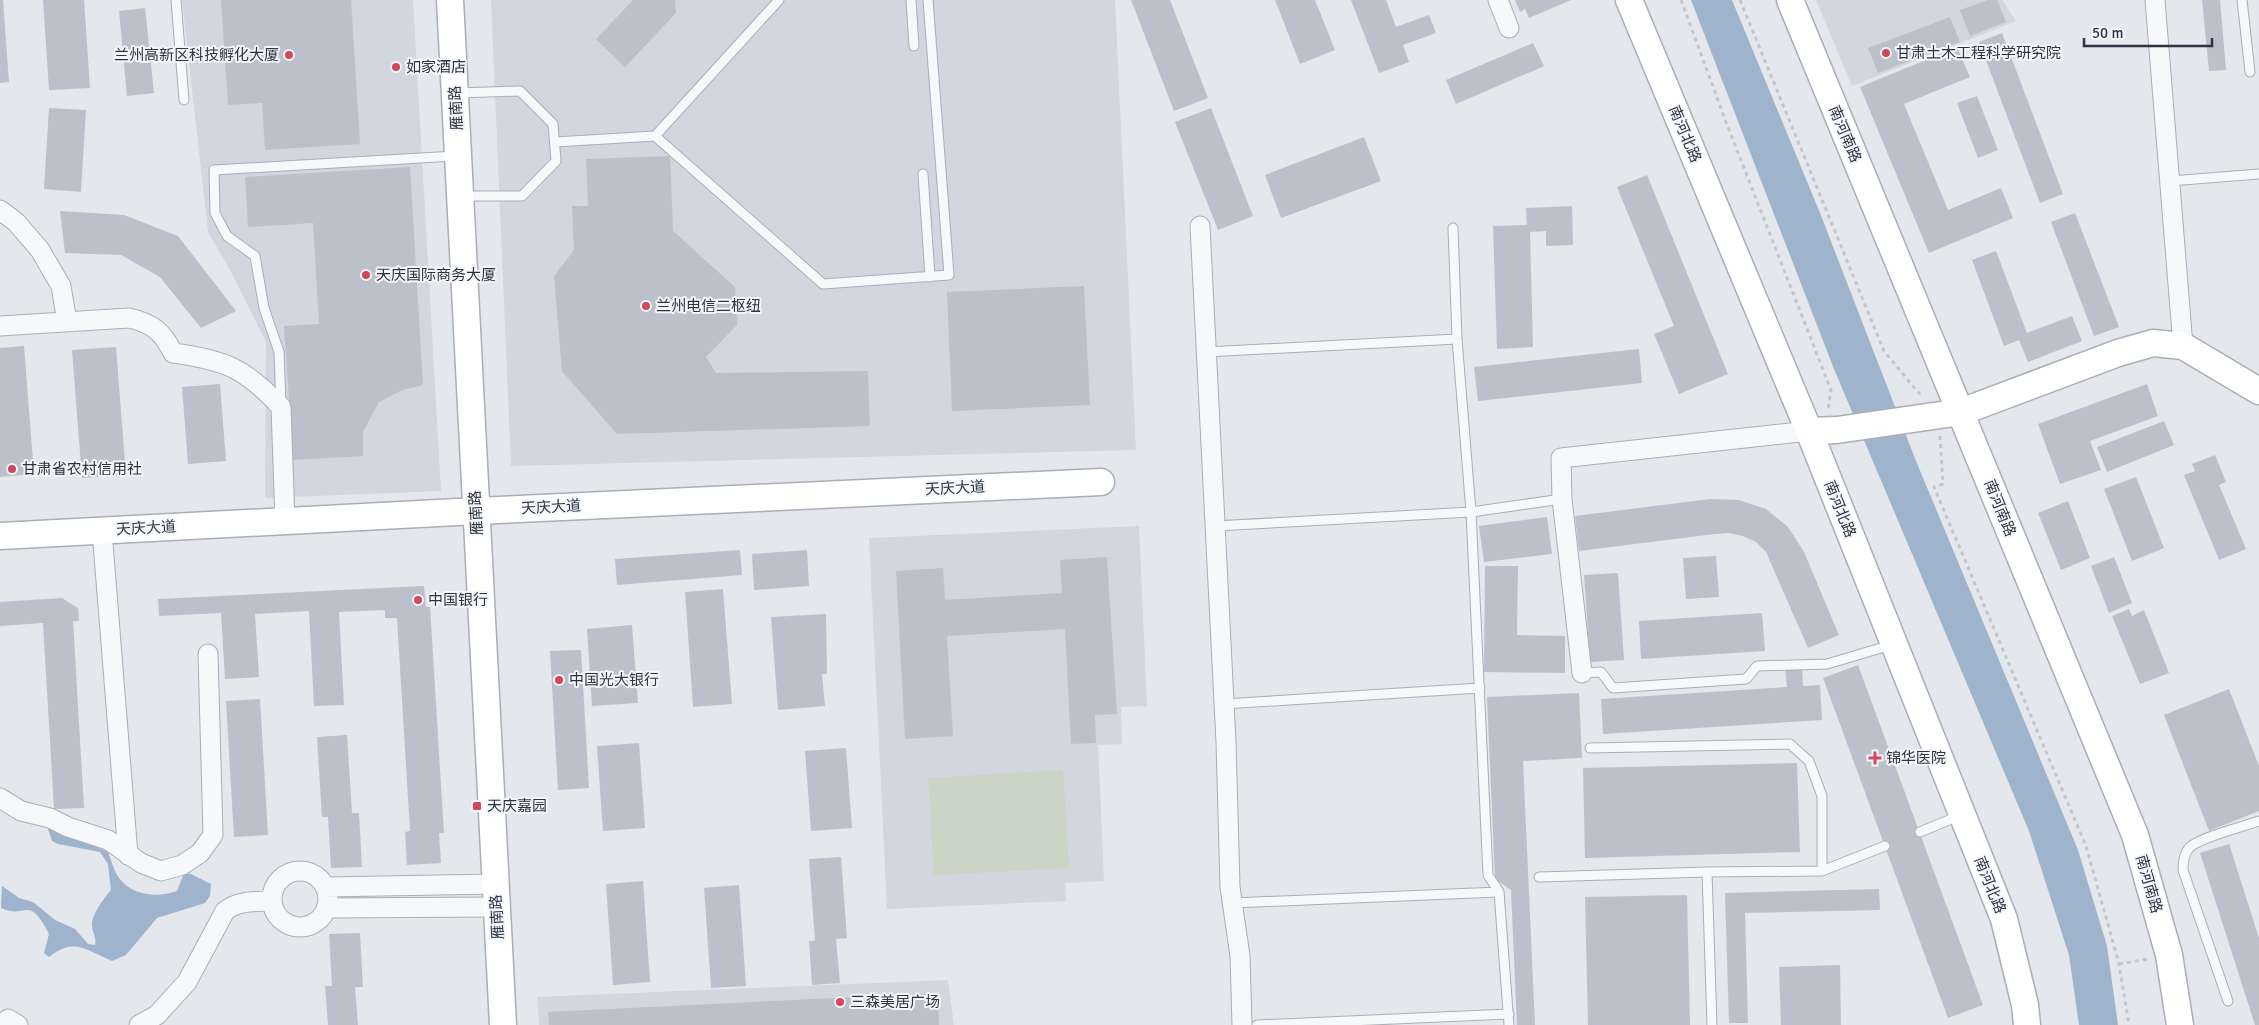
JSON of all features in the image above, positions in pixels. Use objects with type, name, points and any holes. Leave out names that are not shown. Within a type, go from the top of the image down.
[{"type":"street","name":"雁南路","points":[[450,0],[502,1025]]},
{"type":"street","points":[[1498,0],[1510,28]]},
{"type":"street","name":"南河北路","points":[[1629,0],[1824,431],[1894,644],[2004,919],[2025,1005],[2027,1025]]},
{"type":"street","name":"南河南路","points":[[1790,0],[2135,835],[2169,955],[2180,1025]]},
{"type":"street","points":[[2155,0],[2183,346]]},
{"type":"street","points":[[0,210],[16,222],[40,250],[61,286],[67,322]]},
{"type":"street","points":[[1200,226],[1232,903],[1240,956],[1242,1025]]},
{"type":"street","points":[[0,326],[128,318],[144,321],[157,328],[167,340],[173,353],[203,357],[233,367],[259,384],[281,407],[285,521]]},
{"type":"street","points":[[1582,673],[1562,499],[1561,458],[1824,431],[1929,418],[1961,412],[2118,353],[2152,343],[2183,346],[2259,392]]},
{"type":"street","name":"天庆大道","points":[[0,536],[476,511],[1101,482]]},
{"type":"street","points":[[102,531],[128,855]]},
{"type":"street","points":[[0,798],[21,811],[50,818],[108,840],[128,855],[161,871],[182,865],[200,853],[213,835],[208,654]]},
{"type":"street","points":[[298,871],[309,872],[325,886],[328,897],[326,908],[321,918],[312,924],[302,927],[291,926],[281,920],[275,912],[272,901],[273,890],[279,880],[287,874],[298,871]]},
{"type":"street","points":[[325,886],[496,895]]},
{"type":"street","points":[[326,908],[496,895]]},
{"type":"street","points":[[139,1025],[157,1015],[187,982],[226,911],[233,905],[242,902],[272,901]]},
{"type":"street","points":[[4,1025],[8,1020],[18,1025]]},
{"type":"lane","points":[[176,0],[184,100]]},
{"type":"lane","points":[[555,142],[655,136],[779,0]]},
{"type":"lane","points":[[911,0],[914,46]]},
{"type":"lane","points":[[655,136],[823,284],[949,275],[928,0]]},
{"type":"lane","points":[[2242,0],[2250,72]]},
{"type":"lane","points":[[455,93],[520,91],[553,124],[556,161],[522,196],[460,196]]},
{"type":"lane","points":[[281,407],[279,352],[264,308],[255,256],[227,236],[215,213],[214,170],[458,156]]},
{"type":"lane","points":[[923,174],[930,277]]},
{"type":"lane","points":[[2170,181],[2259,174]]},
{"type":"lane","points":[[1453,228],[1457,339],[1471,512],[1488,875],[1499,892],[1509,1025]]},
{"type":"lane","points":[[1206,352],[1457,339]]},
{"type":"lane","points":[[1215,526],[1471,512],[1562,499]]},
{"type":"lane","points":[[1582,673],[1602,672],[1613,688],[1746,679],[1757,666],[1827,664],[1894,644]]},
{"type":"lane","points":[[1224,704],[1480,688]]},
{"type":"lane","points":[[1590,748],[1790,744],[1809,760],[1822,796],[1822,871]]},
{"type":"lane","points":[[1920,832],[1962,814]]},
{"type":"lane","points":[[2228,1001],[2183,870],[2183,862],[2185,855],[2194,843],[2259,821]]},
{"type":"lane","points":[[1538,877],[1822,871],[1885,846]]},
{"type":"lane","points":[[1707,872],[1712,1025]]},
{"type":"lane","points":[[1232,903],[1499,892]]},
{"type":"lane","points":[[1257,1025],[1509,1014]]},
{"type":"path","points":[[1681,0],[1726,122],[1831,390],[1824,431]]},
{"type":"path","points":[[1740,0],[1884,352],[1922,396],[1929,418],[1941,440],[1943,484],[1934,487],[2086,846],[2119,964],[2129,1025]]},
{"type":"path","points":[[2119,964],[2169,955]]},
{"type":"shaded area","points":[[182,0],[413,0],[441,491],[265,498],[266,342],[231,272],[208,232]]},
{"type":"shaded area","points":[[491,0],[1115,0],[1136,450],[511,466]]},
{"type":"shaded area","name":"甘肃土木工程科学研究院","points":[[1816,0],[2002,0],[2016,21],[1852,86]]},
{"type":"shaded area","points":[[1139,526],[1147,706],[1121,707],[1122,744],[1098,745],[1104,881],[1065,883],[1066,901],[887,909],[869,538]]},
{"type":"shaded area","points":[[948,980],[954,1025],[539,1025],[537,997]]},
{"type":"green space","points":[[1063,770],[1069,868],[934,875],[928,778]]},
{"type":"water","points":[[1691,0],[1732,0],[1820,213],[1916,461],[2078,850],[2107,946],[2118,1025],[2079,1025],[2069,955],[2029,831],[1834,369]]},
{"type":"water","points":[[54,827],[108,852],[119,878],[131,889],[154,895],[177,891],[184,873],[191,874],[211,884],[210,896],[205,903],[157,918],[126,955],[112,961],[80,947],[66,948],[49,957],[44,953],[49,934],[42,922],[31,911],[10,911],[1,908],[2,886],[19,898],[33,902],[55,920],[75,929],[88,944],[95,945],[92,928],[94,916],[111,890],[108,864],[100,852],[58,844],[52,841],[48,829]]},
{"type":"building","points":[[0,0],[3,0],[9,82],[0,83]]},
{"type":"building","points":[[43,0],[84,0],[90,88],[49,90]]},
{"type":"building","name":"兰州高新区科技孵化大厦","points":[[221,0],[351,0],[360,144],[265,150],[262,103],[228,105]]},
{"type":"building","points":[[633,0],[675,0],[676,13],[625,67],[596,39]]},
{"type":"building","points":[[1131,0],[1170,0],[1208,98],[1174,111]]},
{"type":"building","points":[[1275,0],[1315,0],[1335,50],[1300,64]]},
{"type":"building","points":[[1351,0],[1386,0],[1396,27],[1429,15],[1436,33],[1403,45],[1409,62],[1379,73]]},
{"type":"building","points":[[1515,0],[1571,0],[1529,18],[1525,9],[1520,12]]},
{"type":"building","points":[[1988,0],[1997,0],[2006,22],[1970,36],[1960,10]]},
{"type":"building","points":[[2202,0],[2220,0],[2226,70],[2209,71]]},
{"type":"building","points":[[145,8],[154,93],[127,96],[119,11]]},
{"type":"building","points":[[1950,17],[1960,42],[1878,73],[1868,48]]},
{"type":"building","points":[[2002,33],[2063,194],[2040,203],[1979,42]]},
{"type":"building","points":[[1533,43],[1544,66],[1456,104],[1446,80]]},
{"type":"building","points":[[1957,47],[1970,77],[1904,104],[1948,210],[2001,188],[2013,218],[1929,253],[1860,87]]},
{"type":"building","points":[[1977,96],[1998,150],[1978,158],[1957,103]]},
{"type":"building","points":[[49,108],[86,110],[81,192],[44,189]]},
{"type":"building","points":[[1211,108],[1253,216],[1218,230],[1175,122]]},
{"type":"building","points":[[1364,137],[1381,181],[1281,218],[1265,175]]},
{"type":"building","name":"兰州电信二枢纽","points":[[670,156],[673,231],[735,287],[737,325],[706,357],[716,373],[868,371],[870,426],[617,434],[562,371],[554,276],[574,250],[572,206],[588,206],[586,159]]},
{"type":"building","name":"天庆国际商务大厦","points":[[410,167],[423,385],[402,390],[379,402],[363,432],[363,456],[293,460],[284,326],[319,324],[313,223],[248,227],[245,177]]},
{"type":"building","points":[[1647,175],[1728,374],[1679,394],[1654,334],[1674,326],[1617,187]]},
{"type":"building","points":[[1572,206],[1573,245],[1546,246],[1546,231],[1530,232],[1533,347],[1497,349],[1493,226],[1527,225],[1526,208]]},
{"type":"building","points":[[60,211],[124,215],[178,236],[236,311],[201,328],[160,277],[121,255],[65,253]]},
{"type":"building","points":[[2075,213],[2119,327],[2094,336],[2051,222]]},
{"type":"building","points":[[1996,251],[2027,333],[2072,316],[2082,341],[2028,362],[2019,340],[2004,346],[1972,260]]},
{"type":"building","points":[[1084,286],[1090,405],[952,411],[947,292]]},
{"type":"building","points":[[24,346],[34,474],[0,477],[0,348]]},
{"type":"building","points":[[116,347],[126,475],[82,478],[72,350]]},
{"type":"building","points":[[1639,349],[1642,383],[1478,401],[1474,367]]},
{"type":"building","points":[[220,384],[226,461],[188,464],[182,387]]},
{"type":"building","points":[[2147,384],[2158,416],[2090,441],[2101,470],[2060,484],[2038,424]]},
{"type":"building","points":[[2164,421],[2174,445],[2107,472],[2097,447]]},
{"type":"building","points":[[2215,455],[2226,482],[2219,485],[2246,549],[2219,560],[2184,475],[2195,471],[2192,464]]},
{"type":"building","points":[[2136,477],[2164,548],[2132,561],[2104,489]]},
{"type":"building","points":[[1710,499],[1739,500],[1766,509],[1788,527],[1804,552],[1839,635],[1808,648],[1766,552],[1756,542],[1743,536],[1729,533],[1715,534],[1579,551],[1575,516]]},
{"type":"building","points":[[2068,501],[2090,558],[2061,570],[2038,513]]},
{"type":"building","points":[[1547,517],[1552,554],[1484,562],[1479,526]]},
{"type":"building","points":[[740,550],[742,575],[617,585],[615,559]]},
{"type":"building","points":[[807,550],[809,586],[754,590],[752,554]]},
{"type":"building","points":[[1716,556],[1719,597],[1686,599],[1683,558]]},
{"type":"building","points":[[1107,557],[1117,714],[1095,715],[1096,743],[1071,744],[1065,629],[947,636],[953,736],[905,739],[896,571],[943,568],[945,600],[1062,593],[1060,560]]},
{"type":"building","points":[[2114,557],[2132,603],[2109,613],[2091,566]]},
{"type":"building","points":[[1485,566],[1518,566],[1517,635],[1565,636],[1565,673],[1484,672]]},
{"type":"building","points":[[1618,573],[1624,660],[1590,662],[1584,575]]},
{"type":"building","points":[[424,586],[426,607],[430,607],[444,833],[439,833],[441,863],[407,865],[405,832],[410,831],[397,618],[385,618],[385,610],[339,612],[344,705],[314,706],[309,611],[255,614],[259,677],[225,679],[221,613],[159,616],[158,599]]},
{"type":"building","points":[[723,589],[732,704],[693,707],[685,592]]},
{"type":"building","points":[[62,598],[78,608],[79,621],[73,621],[84,808],[54,809],[43,623],[0,626],[0,602]]},
{"type":"building","points":[[2129,609],[2132,616],[2144,610],[2169,673],[2140,684],[2112,616]]},
{"type":"building","points":[[1762,613],[1765,651],[1641,659],[1639,621]]},
{"type":"building","points":[[826,614],[827,674],[822,674],[825,706],[778,710],[771,617]]},
{"type":"building","points":[[632,625],[638,703],[592,706],[587,629]]},
{"type":"building","points":[[581,650],[589,788],[558,790],[550,651]]},
{"type":"building","points":[[1858,665],[1983,1005],[1948,1018],[1823,678]]},
{"type":"building","points":[[1802,668],[1803,686],[1820,685],[1822,720],[1603,734],[1601,699],[1787,687],[1785,669]]},
{"type":"building","points":[[2229,689],[2259,766],[2259,811],[2209,831],[2164,715]]},
{"type":"building","points":[[1579,693],[1582,758],[1523,761],[1535,1025],[1517,1025],[1511,890],[1495,879],[1487,697]]},
{"type":"building","points":[[260,699],[268,835],[234,837],[226,701]]},
{"type":"building","points":[[347,735],[352,813],[359,813],[362,867],[331,868],[328,817],[322,817],[317,737]]},
{"type":"building","points":[[639,743],[645,828],[603,831],[597,746]]},
{"type":"building","points":[[846,748],[852,828],[811,831],[805,751]]},
{"type":"building","points":[[1797,763],[1800,852],[1585,858],[1583,768]]},
{"type":"building","points":[[2229,844],[2259,938],[2259,1025],[2255,1025],[2200,853]]},
{"type":"building","points":[[841,857],[847,938],[836,939],[840,983],[812,985],[809,941],[815,941],[809,859]]},
{"type":"building","points":[[643,881],[650,982],[613,985],[606,884]]},
{"type":"building","points":[[739,885],[746,986],[711,988],[704,888]]},
{"type":"building","points":[[1879,889],[1880,910],[1745,913],[1748,1023],[1729,1023],[1725,893]]},
{"type":"building","points":[[1687,895],[1690,1025],[1588,1025],[1585,897]]},
{"type":"building","points":[[360,933],[363,987],[355,987],[358,1025],[328,1025],[325,986],[332,986],[329,934]]},
{"type":"building","points":[[1840,965],[1841,1025],[1781,1025],[1779,967]]},
{"type":"building","name":"三森美居广场","points":[[938,993],[939,1025],[549,1025],[548,1012]]},
{"type":"place","name":"甘肃土木工程科学研究院","points":[[1886,53]]},
{"type":"place","name":"兰州高新区科技孵化大厦","points":[[289,55]]},
{"type":"place","name":"如家酒店","points":[[396,67]]},
{"type":"place","name":"天庆国际商务大厦","points":[[366,275]]},
{"type":"place","name":"兰州电信二枢纽","points":[[646,306]]},
{"type":"place","name":"甘肃省农村信用社","points":[[12,469]]},
{"type":"place","name":"中国银行","points":[[418,600]]},
{"type":"place","name":"中国光大银行","points":[[559,680]]},
{"type":"place","name":"锦华医院","points":[[1875,758]]},
{"type":"place","name":"天庆嘉园","points":[[477,806]]},
{"type":"place","name":"三森美居广场","points":[[840,1002]]}]
